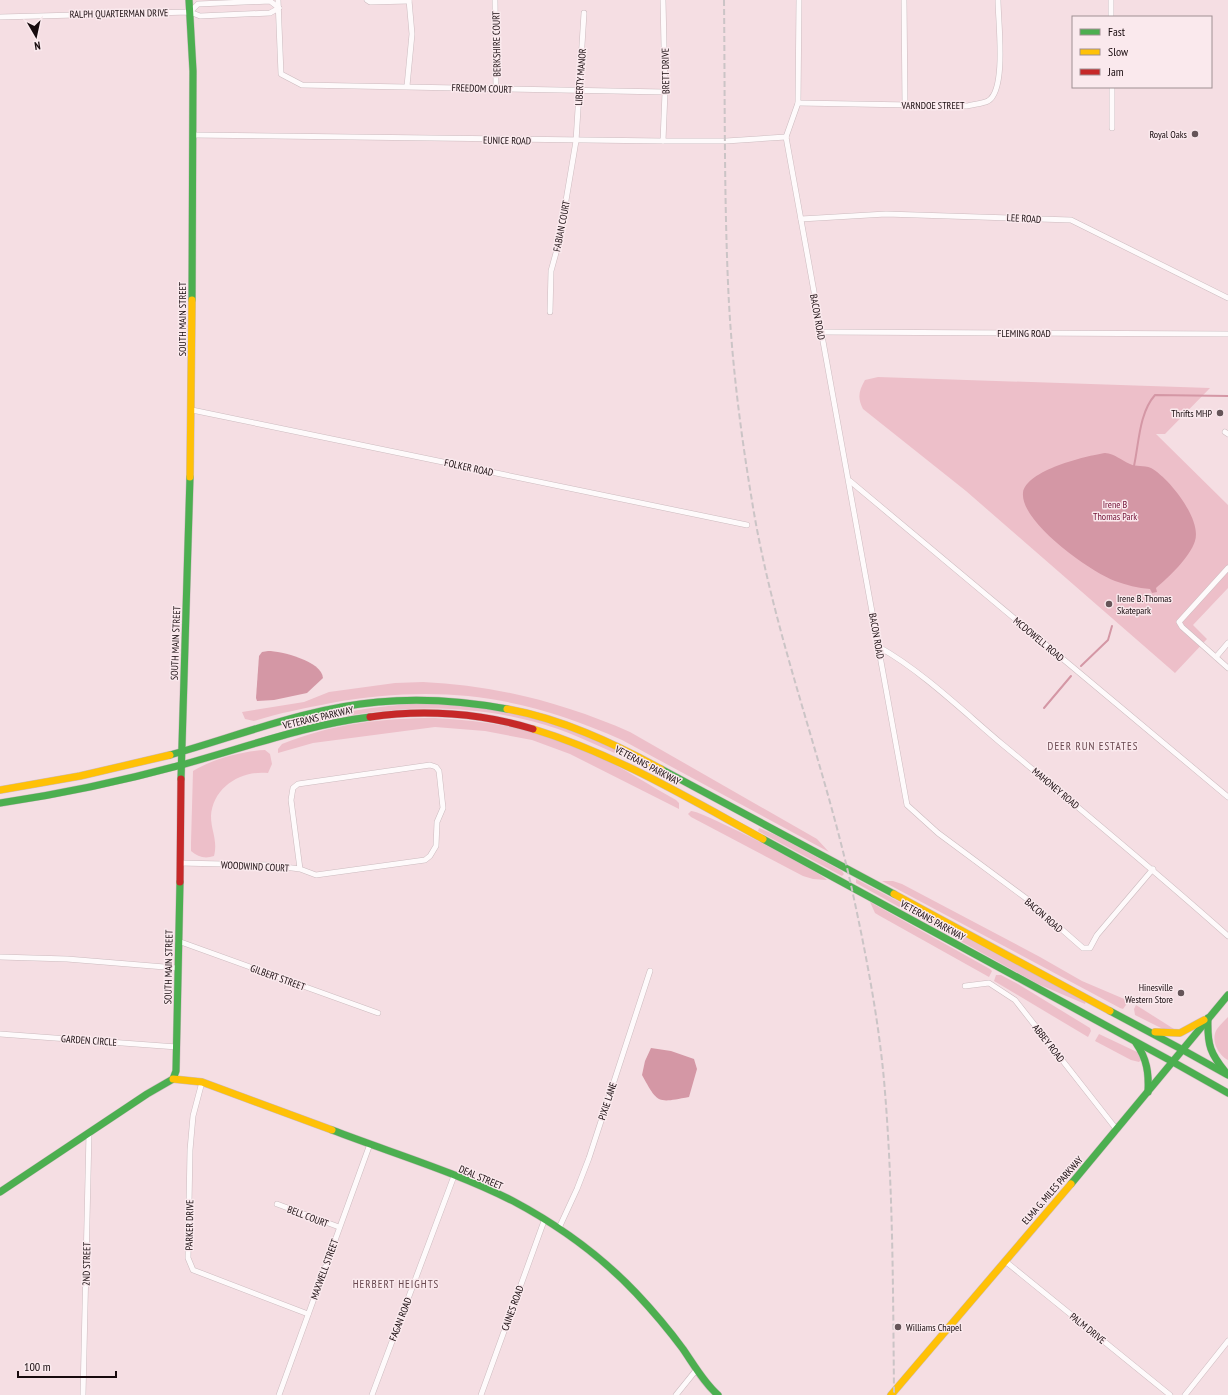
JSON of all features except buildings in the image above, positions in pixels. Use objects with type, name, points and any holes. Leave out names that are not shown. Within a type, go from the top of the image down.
[{"type":"main road","name":"SOUTH MAIN STREET","points":[[173,1079],[176,1071],[177,1047],[177,968],[182,751],[192,410],[193,135],[189,0]]},
{"type":"main road","name":"VETERANS PARKWAY","points":[[0,790],[66,780],[182,751],[341,707],[378,702],[413,700],[456,701],[498,706],[539,715],[592,734],[634,754],[1228,1075]]},
{"type":"main road","name":"VETERANS PARKWAY","points":[[0,804],[81,790],[182,765],[308,729],[344,720],[379,715],[413,713],[454,714],[495,719],[536,728],[594,748],[639,771],[1228,1093]]},
{"type":"main road","name":"ELMA G. MILES PARKWAY","points":[[891,1395],[1117,1130],[1227,996]]},
{"type":"main road","points":[[1148,1031],[1164,1034],[1180,1033],[1208,1018],[1208,1048],[1212,1056],[1228,1075]]},
{"type":"main road","points":[[1136,1042],[1143,1052],[1149,1067],[1148,1093]]},
{"type":"main road","points":[[0,1192],[173,1079]]},
{"type":"main road","name":"DEAL STREET","points":[[173,1079],[202,1082],[276,1111],[370,1144],[454,1176],[512,1201],[544,1221],[559,1228],[609,1267],[637,1294],[697,1369],[711,1389],[718,1395]]},
{"type":"street","points":[[278,0],[279,8]]},
{"type":"street","points":[[367,0],[370,2],[409,1],[412,34],[407,86]]},
{"type":"street","name":"BERKSHIRE COURT","points":[[495,0],[496,88]]},
{"type":"street","name":"BRETT DRIVE","points":[[663,0],[666,92],[663,141]]},
{"type":"street","points":[[786,137],[798,103],[800,0]]},
{"type":"street","points":[[904,0],[905,105]]},
{"type":"street","name":"VARNDOE STREET","points":[[798,103],[967,106],[988,101],[995,93],[1000,72],[998,0]]},
{"type":"street","points":[[1111,0],[1111,16]]},
{"type":"street","name":"RALPH QUARTERMAN DRIVE","points":[[0,17],[190,12],[200,16],[262,14],[270,13],[279,8],[270,1],[198,4],[190,12]]},
{"type":"street","name":"FREEDOM COURT","points":[[279,8],[280,74],[302,85],[496,88],[579,92],[666,92]]},
{"type":"street","name":"LIBERTY MANOR","points":[[576,141],[584,13]]},
{"type":"street","points":[[1112,88],[1112,128]]},
{"type":"street","name":"EUNICE ROAD","points":[[193,135],[576,141],[726,141],[786,137]]},
{"type":"street","name":"BACON ROAD","points":[[786,137],[820,332],[850,481],[907,805],[938,833],[1027,899],[1083,948],[1090,948],[1097,934],[1153,869]]},
{"type":"street","name":"FABIAN COURT","points":[[550,312],[551,272],[559,242],[576,141]]},
{"type":"street","name":"LEE ROAD","points":[[801,219],[886,214],[1071,220],[1228,298]]},
{"type":"street","name":"FLEMING ROAD","points":[[820,332],[1228,334]]},
{"type":"street","name":"FOLKER ROAD","points":[[192,410],[747,525]]},
{"type":"street","name":"MCDOWELL ROAD","points":[[850,481],[1228,797]]},
{"type":"street","points":[[1228,568],[1179,622],[1182,627],[1228,668]]},
{"type":"street","points":[[1216,657],[1228,643]]},
{"type":"street","name":"MAHONEY ROAD","points":[[879,647],[893,655],[935,688],[1153,869],[1228,936]]},
{"type":"street","name":"WOODWIND COURT","points":[[180,863],[269,865],[300,869],[316,875],[425,860],[430,856],[436,846],[437,822],[443,808],[441,776],[436,767],[430,765],[298,784],[293,788],[291,800],[300,869]]},
{"type":"street","name":"GILBERT STREET","points":[[178,941],[378,1013]]},
{"type":"street","points":[[0,957],[67,958],[177,968]]},
{"type":"street","name":"PIXIE LANE","points":[[559,1228],[589,1158],[650,971]]},
{"type":"street","name":"ABBEY ROAD","points":[[964,986],[989,983],[1015,1000],[1117,1130]]},
{"type":"street","name":"GARDEN CIRCLE","points":[[0,1034],[177,1047]]},
{"type":"street","name":"PARKER DRIVE","points":[[202,1082],[193,1116],[190,1150],[188,1258],[193,1270],[308,1314]]},
{"type":"street","name":"2ND STREET","points":[[83,1395],[89,1133]]},
{"type":"street","name":"MAXWELL STREET","points":[[279,1395],[370,1144]]},
{"type":"street","name":"FAGAN ROAD","points":[[372,1395],[454,1176]]},
{"type":"street","name":"BELL COURT","points":[[277,1204],[339,1228]]},
{"type":"street","name":"CAINES ROAD","points":[[481,1395],[544,1221]]},
{"type":"street","name":"PALM DRIVE","points":[[1005,1261],[1170,1395]]},
{"type":"street","points":[[1185,1395],[1228,1341]]},
{"type":"street","points":[[676,1395],[697,1369]]},
{"type":"green space","name":"Irene B Thomas Park","points":[[878,377],[1210,388],[1165,434],[1156,434],[1228,505],[1228,588],[1193,625],[1207,639],[1175,673],[966,491],[863,409],[859,397],[863,384],[865,380]]},
{"type":"green space","points":[[423,682],[476,687],[529,697],[580,712],[630,732],[817,839],[829,852],[622,740],[550,713],[514,704],[444,694],[408,694],[370,697],[331,703],[254,721],[245,719],[242,712],[304,702],[329,692],[395,683]]},
{"type":"green space","points":[[424,703],[485,708],[525,716],[583,734],[632,757],[631,760],[558,729],[525,719],[457,709],[422,708],[388,710],[320,721],[287,730],[286,728],[303,722],[337,714],[389,706]]},
{"type":"green space","points":[[396,719],[456,719],[518,728],[578,746],[607,760],[676,800],[679,803],[679,809],[570,754],[532,740],[485,731],[435,727],[313,743],[278,753],[278,749],[282,744],[338,727]]},
{"type":"green space","points":[[265,750],[270,754],[272,764],[268,773],[248,774],[230,782],[217,797],[211,816],[215,840],[214,856],[199,856],[191,851],[193,771],[228,756]]},
{"type":"green space","points":[[691,811],[715,820],[759,842],[804,865],[827,880],[813,879],[803,876],[691,817],[688,814]]},
{"type":"green space","points":[[759,828],[778,836],[842,871],[844,874],[842,876],[758,831]]},
{"type":"green space","points":[[856,879],[1086,1001],[1085,1004],[1038,984],[856,883]]},
{"type":"green space","points":[[882,881],[893,881],[902,884],[1040,957],[1082,981],[1129,1001],[1123,1009],[1120,1008]]},
{"type":"green space","points":[[870,902],[990,969],[992,971],[989,977],[875,913]]},
{"type":"green space","points":[[996,975],[1001,975],[1018,984],[1090,1028],[1091,1031],[1088,1037],[994,981]]},
{"type":"green space","points":[[1136,1005],[1174,1029],[1167,1031],[1135,1015],[1134,1009]]},
{"type":"green space","points":[[1228,1017],[1228,1060],[1218,1051],[1214,1038],[1217,1029]]},
{"type":"green space","points":[[1099,1034],[1137,1052],[1142,1059],[1139,1062],[1131,1060],[1095,1041]]},
{"type":"shaded area","points":[[1105,453],[1115,456],[1132,465],[1151,468],[1158,473],[1175,490],[1189,511],[1194,522],[1196,532],[1195,541],[1189,554],[1156,588],[1157,592],[1152,593],[1150,589],[1115,581],[1090,568],[1044,531],[1033,518],[1025,505],[1023,493],[1027,485],[1034,477],[1071,461]]},
{"type":"shaded area","points":[[268,651],[291,655],[309,662],[321,672],[323,678],[307,693],[274,700],[257,701],[259,656],[262,652]]},
{"type":"shaded area","points":[[651,1048],[671,1051],[694,1059],[697,1069],[689,1097],[664,1100],[655,1096],[642,1075],[645,1061]]},
{"type":"waterway","points":[[1134,466],[1140,429],[1146,410],[1155,395],[1228,396]]},
{"type":"waterway","points":[[1081,666],[1108,640],[1112,626]]},
{"type":"waterway","points":[[1044,708],[1071,676]]},
{"type":"railway","points":[[724,0],[725,177],[729,310],[740,420],[752,501],[772,598],[839,837],[851,885],[875,1007],[884,1080],[889,1158],[892,1236],[894,1392],[892,1395]]},
{"type":"traffic: fast","points":[[189,0],[193,71],[192,300]]},
{"type":"traffic: fast","points":[[181,779],[190,477]]},
{"type":"traffic: fast","points":[[170,755],[299,716],[351,705],[426,700],[459,702],[507,709]]},
{"type":"traffic: fast","points":[[0,803],[46,796],[114,782],[181,765],[298,731],[322,725],[370,717]]},
{"type":"traffic: fast","points":[[661,769],[894,894]]},
{"type":"traffic: fast","points":[[763,839],[1173,1062]]},
{"type":"traffic: fast","points":[[0,1192],[147,1094],[173,1079],[176,1071],[180,882]]},
{"type":"traffic: fast","points":[[1071,1184],[1228,995]]},
{"type":"traffic: fast","points":[[1110,1011],[1183,1050]]},
{"type":"traffic: fast","points":[[1208,1018],[1208,1035],[1213,1055],[1228,1075]]},
{"type":"traffic: fast","points":[[1136,1043],[1145,1061],[1148,1079],[1148,1092]]},
{"type":"traffic: fast","points":[[1183,1050],[1226,1074]]},
{"type":"traffic: fast","points":[[1173,1062],[1228,1093]]},
{"type":"traffic: fast","points":[[332,1130],[469,1181],[513,1201],[546,1220],[594,1254],[623,1279],[655,1314],[683,1349],[704,1379],[718,1395]]},
{"type":"traffic: slow","points":[[190,477],[192,300]]},
{"type":"traffic: slow","points":[[507,709],[548,719],[587,733],[661,769]]},
{"type":"traffic: slow","points":[[533,729],[563,739],[622,764],[651,778],[763,839]]},
{"type":"traffic: slow","points":[[0,790],[80,776],[170,755]]},
{"type":"traffic: slow","points":[[894,894],[1110,1011]]},
{"type":"traffic: slow","points":[[1155,1032],[1180,1033],[1204,1020]]},
{"type":"traffic: slow","points":[[173,1079],[202,1082],[332,1130]]},
{"type":"traffic: slow","points":[[891,1395],[1071,1184]]},
{"type":"traffic: jam","points":[[370,717],[411,713],[452,714],[493,719],[533,729]]},
{"type":"traffic: jam","points":[[180,882],[181,779]]},
{"type":"place","name":"Royal Oaks","points":[[1195,134]]},
{"type":"place","name":"Thrifts MHP","points":[[1220,413]]},
{"type":"place","name":"Irene B. Thomas Skatepark","points":[[1109,604]]},
{"type":"place","name":"Hinesville Western Store","points":[[1181,993]]},
{"type":"place","name":"Williams Chapel","points":[[898,1327]]},
{"type":"district","name":"DEER RUN ESTATES","points":[[1093,746]]},
{"type":"district","name":"HERBERT HEIGHTS","points":[[396,1284]]}]
